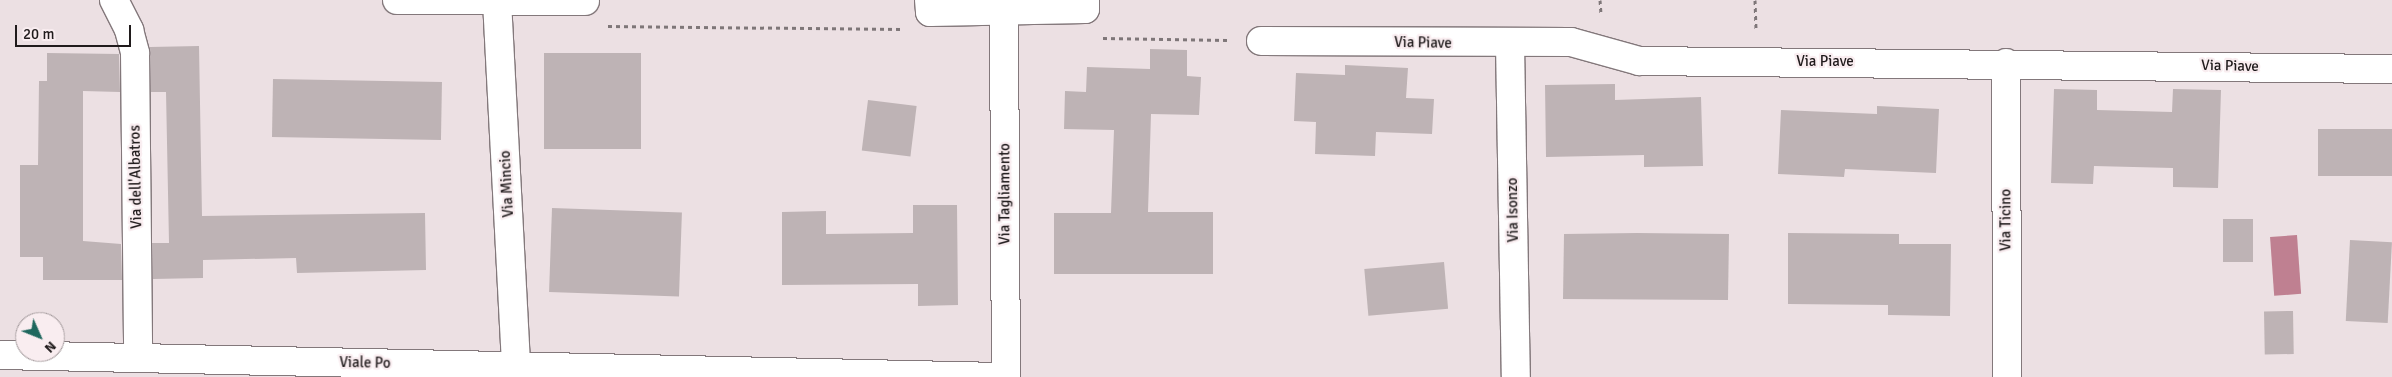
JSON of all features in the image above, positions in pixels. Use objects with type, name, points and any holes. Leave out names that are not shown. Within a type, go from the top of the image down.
[{"type":"street","name":"Via dell'Albatros","points":[[114,0],[129,30],[135,53],[138,358]]},
{"type":"street","points":[[397,0],[585,1]]},
{"type":"street","name":"Via Mincio","points":[[497,1],[516,366]]},
{"type":"street","points":[[929,6],[1004,10],[1085,4]]},
{"type":"street","name":"Via Tagliamento","points":[[1004,10],[1006,377]]},
{"type":"street","name":"Via Piave","points":[[1261,41],[1576,43],[1634,61],[2006,63],[2392,69]]},
{"type":"street","name":"Via Isonzo","points":[[1510,44],[1516,377]]},
{"type":"street","name":"Via Ticino","points":[[2006,63],[2007,377]]},
{"type":"street","name":"Viale Po","points":[[0,355],[138,358],[446,371],[516,366],[1000,377]]},
{"type":"path","points":[[585,1],[584,26],[930,29],[929,6]]},
{"type":"path","points":[[1085,4],[1084,38],[1261,41]]},
{"type":"shaded area","points":[[2297,235],[2301,294],[2274,296],[2270,237]]},
{"type":"building","points":[[199,46],[202,216],[425,213],[426,270],[297,273],[296,258],[203,260],[203,278],[153,279],[152,243],[169,243],[166,92],[151,92],[150,47]]},
{"type":"building","points":[[1150,49],[1187,50],[1187,76],[1201,77],[1199,115],[1151,114],[1148,212],[1213,212],[1213,274],[1054,274],[1054,213],[1111,213],[1114,130],[1064,129],[1065,91],[1086,92],[1087,67],[1150,69]]},
{"type":"building","points":[[47,53],[119,54],[120,92],[83,91],[83,241],[121,244],[122,280],[43,280],[43,257],[20,257],[20,165],[38,165],[39,81],[47,81]]},
{"type":"building","points":[[544,53],[641,53],[641,149],[544,149]]},
{"type":"building","points":[[1345,65],[1408,68],[1406,98],[1434,99],[1432,134],[1376,132],[1375,156],[1315,154],[1316,122],[1294,121],[1296,73],[1345,75]]},
{"type":"building","points":[[273,79],[442,82],[441,140],[272,137]]},
{"type":"building","points":[[1615,84],[1615,100],[1701,97],[1703,166],[1644,167],[1644,155],[1546,157],[1545,85]]},
{"type":"building","points":[[2054,89],[2097,90],[2097,110],[2172,112],[2173,89],[2221,90],[2218,188],[2173,187],[2173,168],[2094,166],[2093,184],[2051,183]]},
{"type":"building","points":[[868,100],[917,106],[910,157],[862,151]]},
{"type":"building","points":[[1877,106],[1939,109],[1936,173],[1845,169],[1844,177],[1778,174],[1781,110],[1877,114]]},
{"type":"building","points":[[2318,129],[2392,129],[2392,176],[2318,176]]},
{"type":"building","points":[[913,205],[957,205],[958,305],[918,306],[918,284],[782,285],[782,212],[826,211],[826,234],[913,233]]},
{"type":"building","points":[[552,208],[682,213],[679,296],[549,292]]},
{"type":"building","points":[[2223,219],[2253,219],[2253,262],[2223,262]]},
{"type":"building","points":[[1788,233],[1899,234],[1899,244],[1951,244],[1950,316],[1888,315],[1888,305],[1788,304]]},
{"type":"building","points":[[1564,234],[1729,234],[1728,300],[1563,299]]},
{"type":"building","points":[[2350,240],[2392,242],[2388,323],[2346,321]]},
{"type":"building","points":[[1444,262],[1448,309],[1368,316],[1364,269]]},
{"type":"building","points":[[2293,311],[2294,354],[2265,354],[2264,312]]}]
